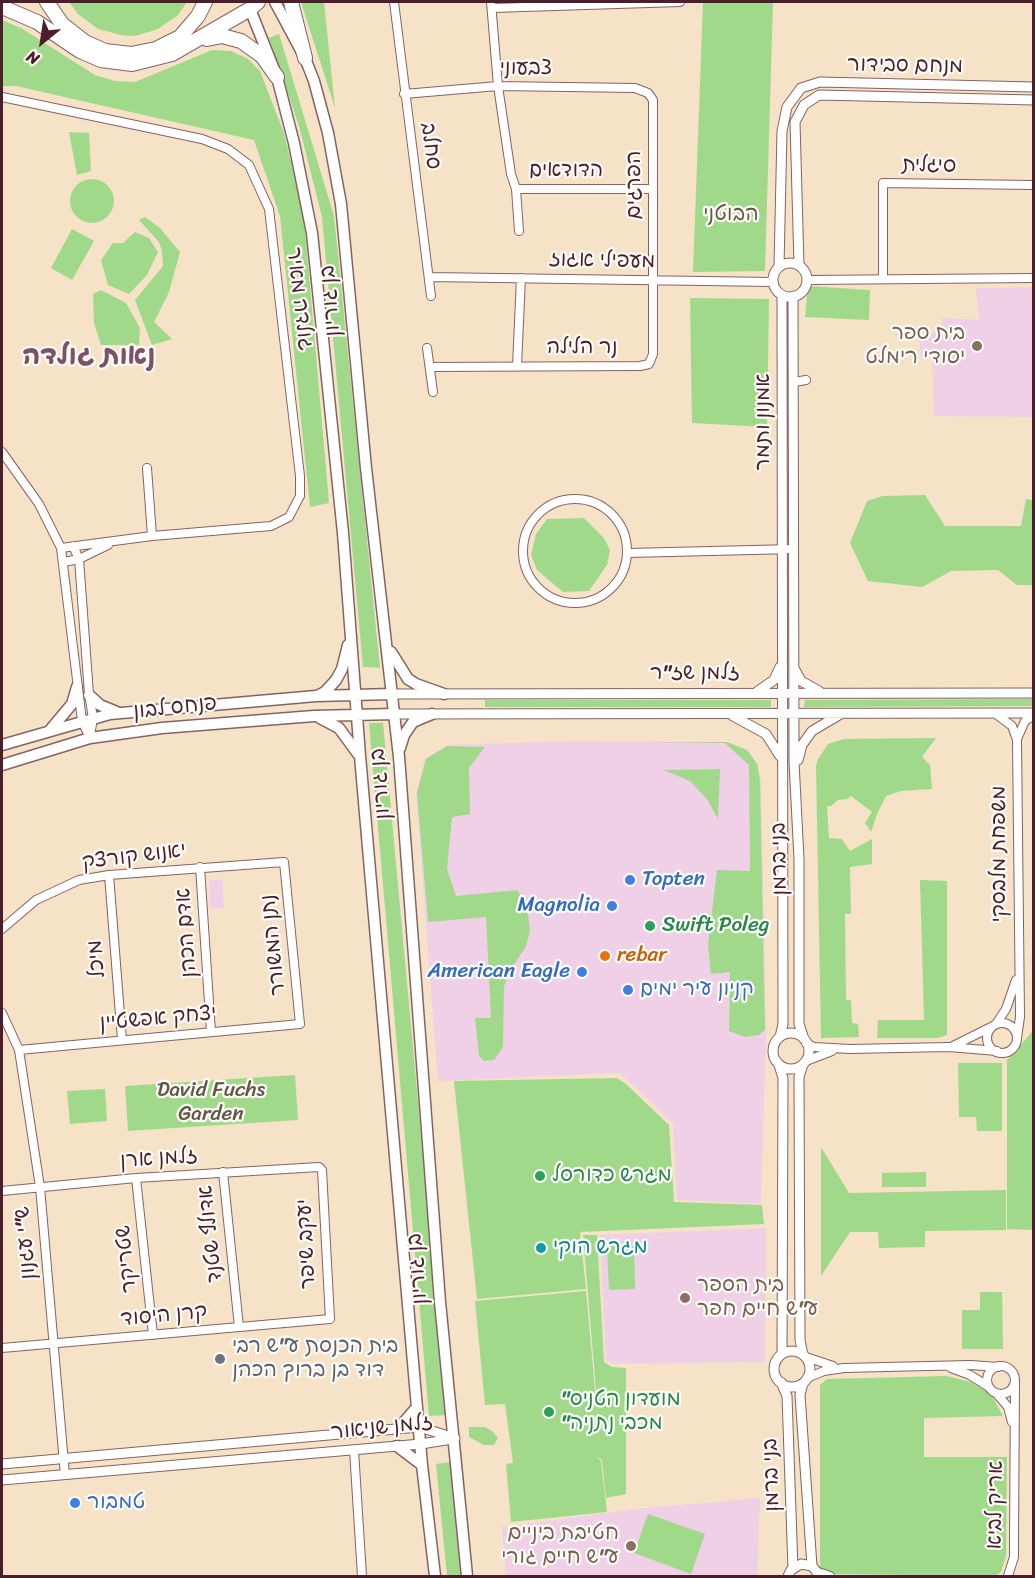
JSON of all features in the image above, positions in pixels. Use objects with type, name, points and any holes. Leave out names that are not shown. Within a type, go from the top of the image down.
[{"type":"highway","points":[[47,2],[62,24],[85,42],[105,51],[131,54],[156,49],[180,37],[198,16],[205,2]]},
{"type":"highway","points":[[291,2],[305,58]]},
{"type":"highway","points":[[2,7],[37,22],[80,51],[115,64],[159,59],[191,44],[254,5]]},
{"type":"highway","points":[[191,44],[212,37],[231,37],[262,56],[277,77]]},
{"type":"main road","name":"בן גוריון","points":[[275,2],[305,58],[328,133],[341,204],[366,468],[399,757],[440,1302],[467,1576]]},
{"type":"main road","name":"בן גוריון","points":[[254,5],[277,77],[294,143],[312,233],[351,630],[422,1465],[435,1576]]},
{"type":"main road","points":[[316,696],[330,687],[342,669],[351,630]]},
{"type":"main road","points":[[388,646],[408,678],[416,684],[444,694]]},
{"type":"main road","points":[[50,731],[72,704],[77,687]]},
{"type":"main road","name":"זלמן שז\"ר","points":[[356,694],[392,694]]},
{"type":"main road","name":"פנחס לבון","points":[[2,745],[120,712],[356,694]]},
{"type":"main road","points":[[89,695],[100,705],[120,712]]},
{"type":"main road","name":"זלמן שז\"ר","points":[[357,714],[394,714]]},
{"type":"main road","name":"פנחס לבון","points":[[2,765],[90,738],[162,728],[357,714]]},
{"type":"main road","points":[[399,757],[401,742],[409,727],[419,718],[432,714]]},
{"type":"main road","points":[[314,716],[339,728],[360,756]]},
{"type":"main road","points":[[399,1428],[417,1407]]},
{"type":"main road","points":[[397,1446],[422,1465]]},
{"type":"street","name":"סחלב","points":[[394,2],[431,296]]},
{"type":"street","points":[[492,5],[680,2]]},
{"type":"street","name":"הדודאים","points":[[492,5],[498,86],[511,174],[516,189],[519,231]]},
{"type":"street","name":"מנחם סבידור","points":[[779,266],[782,131],[787,107],[801,88],[820,82],[1034,87]]},
{"type":"street","name":"צבעוני","points":[[404,94],[498,86],[635,88],[648,93]]},
{"type":"street","name":"הפרגים","points":[[648,93],[653,100],[653,280]]},
{"type":"street","name":"מנחם סבידור","points":[[799,265],[795,122],[804,105],[819,95],[1034,100]]},
{"type":"street","name":"גולדה מאיר","points":[[2,97],[202,140],[228,149],[249,165],[269,209],[290,377],[300,496],[289,517],[272,526],[152,536],[61,548]]},
{"type":"street","name":"סיגלית","points":[[883,279],[883,183],[1034,185]]},
{"type":"street","name":"הדודאים","points":[[516,189],[652,189]]},
{"type":"street","points":[[787,263],[799,265],[807,280],[803,291],[793,296],[782,295],[773,282],[779,266],[787,263]]},
{"type":"street","name":"מעפילי אגוז","points":[[430,277],[773,282]]},
{"type":"street","points":[[517,366],[521,278]]},
{"type":"street","points":[[807,280],[1034,278]]},
{"type":"street","name":"נר הלילה","points":[[430,367],[640,366],[649,364],[652,354],[653,280]]},
{"type":"street","name":"אמנון ותמר","points":[[782,295],[782,714]]},
{"type":"street","name":"אמנון ותמר","points":[[793,296],[794,714]]},
{"type":"street","points":[[427,348],[433,392]]},
{"type":"street","points":[[794,382],[806,380]]},
{"type":"street","points":[[2,452],[39,504],[61,548],[82,721],[90,738]]},
{"type":"street","points":[[147,468],[152,536]]},
{"type":"street","points":[[581,499],[597,503],[612,514],[626,539],[628,553],[623,572],[605,594],[588,602],[568,603],[550,597],[538,588],[527,573],[522,550],[530,524],[542,510],[563,500],[581,499]]},
{"type":"street","name":"גולדה מאיר","points":[[64,562],[79,559],[112,543]]},
{"type":"street","points":[[73,546],[79,559],[89,695],[93,718],[90,738]]},
{"type":"street","points":[[628,553],[794,549]]},
{"type":"street","points":[[75,659],[87,657]]},
{"type":"street","points":[[751,693],[769,686],[782,662]]},
{"type":"street","points":[[794,667],[801,681],[824,693]]},
{"type":"street","name":"זלמן שז\"ר","points":[[392,694],[1034,693]]},
{"type":"street","points":[[994,713],[1007,720],[1015,730],[1017,740]]},
{"type":"street","name":"זלמן שז\"ר","points":[[394,714],[1034,714]]},
{"type":"street","points":[[728,714],[766,734],[782,761]]},
{"type":"street","name":"בני ברמן","points":[[780,1037],[783,1024],[782,714]]},
{"type":"street","name":"בני ברמן","points":[[794,714],[799,859],[799,1024],[805,1041]]},
{"type":"street","points":[[796,792],[798,760],[806,738],[819,725],[844,714]]},
{"type":"street","points":[[1017,740],[1025,721],[1034,714]]},
{"type":"street","name":"משפחת מלבסקי","points":[[1017,740],[1020,1017],[1017,1038]]},
{"type":"street","name":"יאנוש קורצק","points":[[2,929],[36,900],[79,880],[200,867],[284,862]]},
{"type":"street","name":"נתן המשורר","points":[[284,862],[300,1024]]},
{"type":"street","name":"אדם הכהן","points":[[200,867],[212,1032]]},
{"type":"street","name":"מיכל","points":[[109,875],[122,1040]]},
{"type":"street","name":"משפחת מלבסקי","points":[[994,1025],[1011,998],[1018,967]]},
{"type":"street","name":"ש\"י עגנון","points":[[2,1013],[19,1050],[40,1187],[65,1475]]},
{"type":"street","name":"יצחק אפשטיין","points":[[19,1050],[300,1024]]},
{"type":"street","points":[[937,1366],[970,1375],[996,1393],[1009,1391],[1015,1380],[1008,1368],[937,1366],[844,1368],[824,1371],[792,1387],[781,1382],[777,1377],[775,1365],[782,1354],[783,1078],[773,1052],[780,1037],[789,1034],[814,1047],[850,1049],[949,1047],[997,1052],[1007,1052],[1013,1048],[1017,1038],[1009,1024],[994,1025],[949,1047]]},
{"type":"street","points":[[994,1025],[987,1041],[997,1052]]},
{"type":"street","points":[[805,1041],[808,1052],[799,1077],[800,1340],[810,1368],[805,1381]]},
{"type":"street","points":[[779,1065],[793,1069],[822,1054],[850,1049]]},
{"type":"street","name":"זלמן ארן","points":[[2,1191],[136,1178],[319,1167]]},
{"type":"street","name":"יעקב שיפר","points":[[319,1167],[322,1170],[330,1319]]},
{"type":"street","name":"אדולף שטנד","points":[[223,1172],[239,1327]]},
{"type":"street","name":"שטריקר","points":[[136,1178],[153,1335]]},
{"type":"street","name":"קרן היסוד","points":[[2,1348],[330,1319]]},
{"type":"street","points":[[782,1354],[793,1351],[817,1363],[844,1368]]},
{"type":"street","points":[[989,1387],[989,1375],[998,1367]]},
{"type":"street","name":"אריק לביא","points":[[1008,1576],[1014,1557],[1015,1380]]},
{"type":"street","name":"בני ברמן","points":[[805,1381],[800,1395],[817,1572]]},
{"type":"street","name":"בני ברמן","points":[[781,1382],[787,1396],[790,1573]]},
{"type":"street","name":"אריק לביא","points":[[996,1393],[1008,1407],[1014,1433]]},
{"type":"street","name":"זלמן שניאור","points":[[2,1464],[399,1428],[419,1427],[455,1438]]},
{"type":"street","name":"זלמן שניאור","points":[[2,1480],[421,1444],[455,1438]]},
{"type":"street","points":[[354,1450],[362,1576]]},
{"type":"street","points":[[790,1573],[801,1564],[830,1576]]},
{"type":"shaded area","name":"בית ספר יסודי רימלט","points":[[1033,287],[1033,417],[934,416],[932,358],[921,357],[919,335],[942,331],[942,318],[979,320],[976,288]]},
{"type":"shaded area","points":[[573,741],[728,742],[747,750],[757,763],[761,780],[766,1030],[761,1204],[677,1200],[673,1123],[620,1073],[438,1081],[416,793],[425,759],[447,745]]},
{"type":"shaded area","points":[[222,879],[224,908],[211,909],[209,880]]},
{"type":"shaded area","name":"בית הספר ע\"ש חיים חפר","points":[[766,1228],[765,1362],[614,1364],[606,1360],[600,1235]]},
{"type":"shaded area","name":"חטיבת ביניים ע\"ש חיים גורי","points":[[760,1498],[757,1576],[506,1576],[502,1527],[636,1509]]},
{"type":"green space","points":[[69,2],[187,2],[178,15],[158,29],[135,36],[98,29],[78,14]]},
{"type":"green space","points":[[301,2],[324,2],[335,108]]},
{"type":"green space","name":"הבוטני","points":[[703,2],[773,2],[765,271],[693,272]]},
{"type":"green space","points":[[2,20],[21,28],[95,75],[115,81],[135,82],[212,50],[231,51],[248,59],[260,71],[284,133],[304,218],[329,503],[310,507],[280,216],[254,140],[16,86],[2,86]]},
{"type":"green space","points":[[279,34],[334,216],[380,668],[363,667],[322,217],[299,126],[269,38]]},
{"type":"green space","points":[[69,132],[89,133],[91,171],[77,175]]},
{"type":"green space","points":[[92,179],[107,186],[114,201],[107,216],[92,223],[77,216],[70,201],[77,186]]},
{"type":"green space","points":[[145,217],[160,228],[180,252],[169,292],[154,322],[172,339],[152,345],[135,300],[163,266],[159,242],[139,220]]},
{"type":"green space","points":[[72,229],[94,241],[72,280],[51,268]]},
{"type":"green space","points":[[135,232],[149,238],[158,252],[147,275],[129,294],[108,285],[101,260],[113,243],[123,243]]},
{"type":"green space","points":[[808,286],[870,290],[869,320],[805,317]]},
{"type":"green space","points":[[101,290],[126,303],[140,328],[139,345],[101,345],[94,323],[93,294]]},
{"type":"green space","points":[[690,298],[769,299],[767,427],[692,423]]},
{"type":"green space","points":[[925,495],[945,526],[1021,526],[1026,499],[1033,500],[1033,585],[1017,585],[998,570],[951,571],[922,587],[868,581],[850,543],[867,501],[883,496]]},
{"type":"green space","points":[[584,518],[604,538],[610,550],[607,565],[589,591],[563,592],[537,570],[531,555],[536,534],[547,519]]},
{"type":"green space","points":[[1033,699],[1033,706],[804,707],[805,700]]},
{"type":"green space","points":[[485,700],[771,700],[771,707],[485,707]]},
{"type":"green space","points":[[369,723],[383,723],[447,1415],[429,1416]]},
{"type":"green space","points":[[936,738],[922,757],[930,765],[932,789],[901,791],[886,796],[871,832],[865,823],[872,812],[851,796],[827,806],[829,838],[842,839],[850,851],[872,839],[872,864],[850,867],[851,914],[845,914],[846,1000],[851,1000],[852,1023],[858,1024],[859,1037],[821,1038],[816,766],[818,759],[828,744],[844,739]]},
{"type":"green space","points":[[727,742],[747,750],[757,764],[760,780],[765,1030],[759,1035],[745,1037],[729,1031],[730,972],[711,974],[708,945],[717,870],[750,871],[749,765],[725,743],[643,743]]},
{"type":"green space","points":[[447,746],[485,747],[469,768],[470,814],[452,817],[447,869],[456,896],[518,890],[528,915],[530,930],[526,946],[508,974],[504,987],[503,1047],[494,1060],[484,1061],[479,1056],[475,1018],[491,1018],[486,917],[428,922],[417,793],[426,759]]},
{"type":"green space","points":[[720,769],[718,819],[707,799],[690,781],[664,770]]},
{"type":"green space","points":[[920,880],[947,881],[947,1035],[937,1038],[877,1038],[878,1020],[924,1020]]},
{"type":"green space","points":[[1032,1032],[1033,1230],[1007,1229],[1007,1060]]},
{"type":"green space","points":[[958,1063],[1002,1063],[1002,1131],[977,1131],[976,1117],[959,1117]]},
{"type":"green space","name":"David Fuchs Garden","points":[[295,1075],[298,1120],[128,1131],[125,1086]]},
{"type":"green space","points":[[617,1078],[669,1125],[674,1202],[762,1205],[764,1224],[580,1232],[586,1289],[477,1299],[454,1081]]},
{"type":"green space","points":[[105,1089],[107,1121],[70,1124],[67,1091]]},
{"type":"green space","points":[[821,1147],[849,1193],[1006,1190],[1006,1230],[925,1231],[925,1247],[879,1248],[878,1232],[850,1232],[821,1276]]},
{"type":"green space","points":[[926,1172],[926,1187],[882,1187],[882,1173]]},
{"type":"green space","name":"\"מועדון הטניס \"מכבי נתניה","points":[[583,1235],[597,1235],[604,1362],[612,1367],[626,1368],[626,1494],[606,1498],[602,1460],[596,1456],[601,1461],[607,1512],[511,1522],[506,1464],[513,1463],[505,1404],[485,1405],[475,1301],[586,1291],[596,1401],[593,1402],[597,1402]]},
{"type":"green space","points":[[607,1246],[634,1246],[635,1289],[609,1290]]},
{"type":"green space","points":[[980,1292],[1002,1292],[1003,1349],[962,1349],[962,1310],[980,1310]]},
{"type":"green space","points":[[947,1376],[971,1382],[991,1394],[1003,1416],[924,1418],[924,1457],[1007,1457],[1006,1556],[1001,1572],[996,1576],[820,1574],[820,1385],[827,1379]]},
{"type":"green space","points":[[469,1427],[485,1427],[498,1438],[494,1445],[484,1445],[469,1437]]},
{"type":"green space","points":[[451,1462],[463,1576],[447,1576],[436,1464]]},
{"type":"green space","points":[[648,1514],[705,1534],[691,1574],[634,1553]]},
{"type":"place","name":"בית ספר יסודי רימלט","points":[[977,346]]},
{"type":"place","name":"Topten","points":[[630,880]]},
{"type":"place","name":"Magnolia","points":[[612,906]]},
{"type":"place","name":"Swift Poleg","points":[[650,926]]},
{"type":"place","name":"rebar","points":[[605,956]]},
{"type":"place","name":"American Eagle","points":[[582,972]]},
{"type":"place","name":"קניון עיר ימים","points":[[628,990]]},
{"type":"place","name":"מגרש כדורסל","points":[[540,1176]]},
{"type":"place","name":"מגרש הוקי","points":[[541,1248]]},
{"type":"place","name":"בית הספר ע\"ש חיים חפר","points":[[685,1298]]},
{"type":"place","name":"בית הכנסת ע\"ש רבי דוד בן ברוך הכהן","points":[[220,1359]]},
{"type":"place","name":"\"מועדון הטניס \"מכבי נתניה","points":[[549,1412]]},
{"type":"place","name":"טמבור","points":[[75,1503]]},
{"type":"place","name":"חטיבת ביניים ע\"ש חיים גורי","points":[[631,1546]]},
{"type":"district","name":"נאות גולדה","points":[[89,357]]}]
